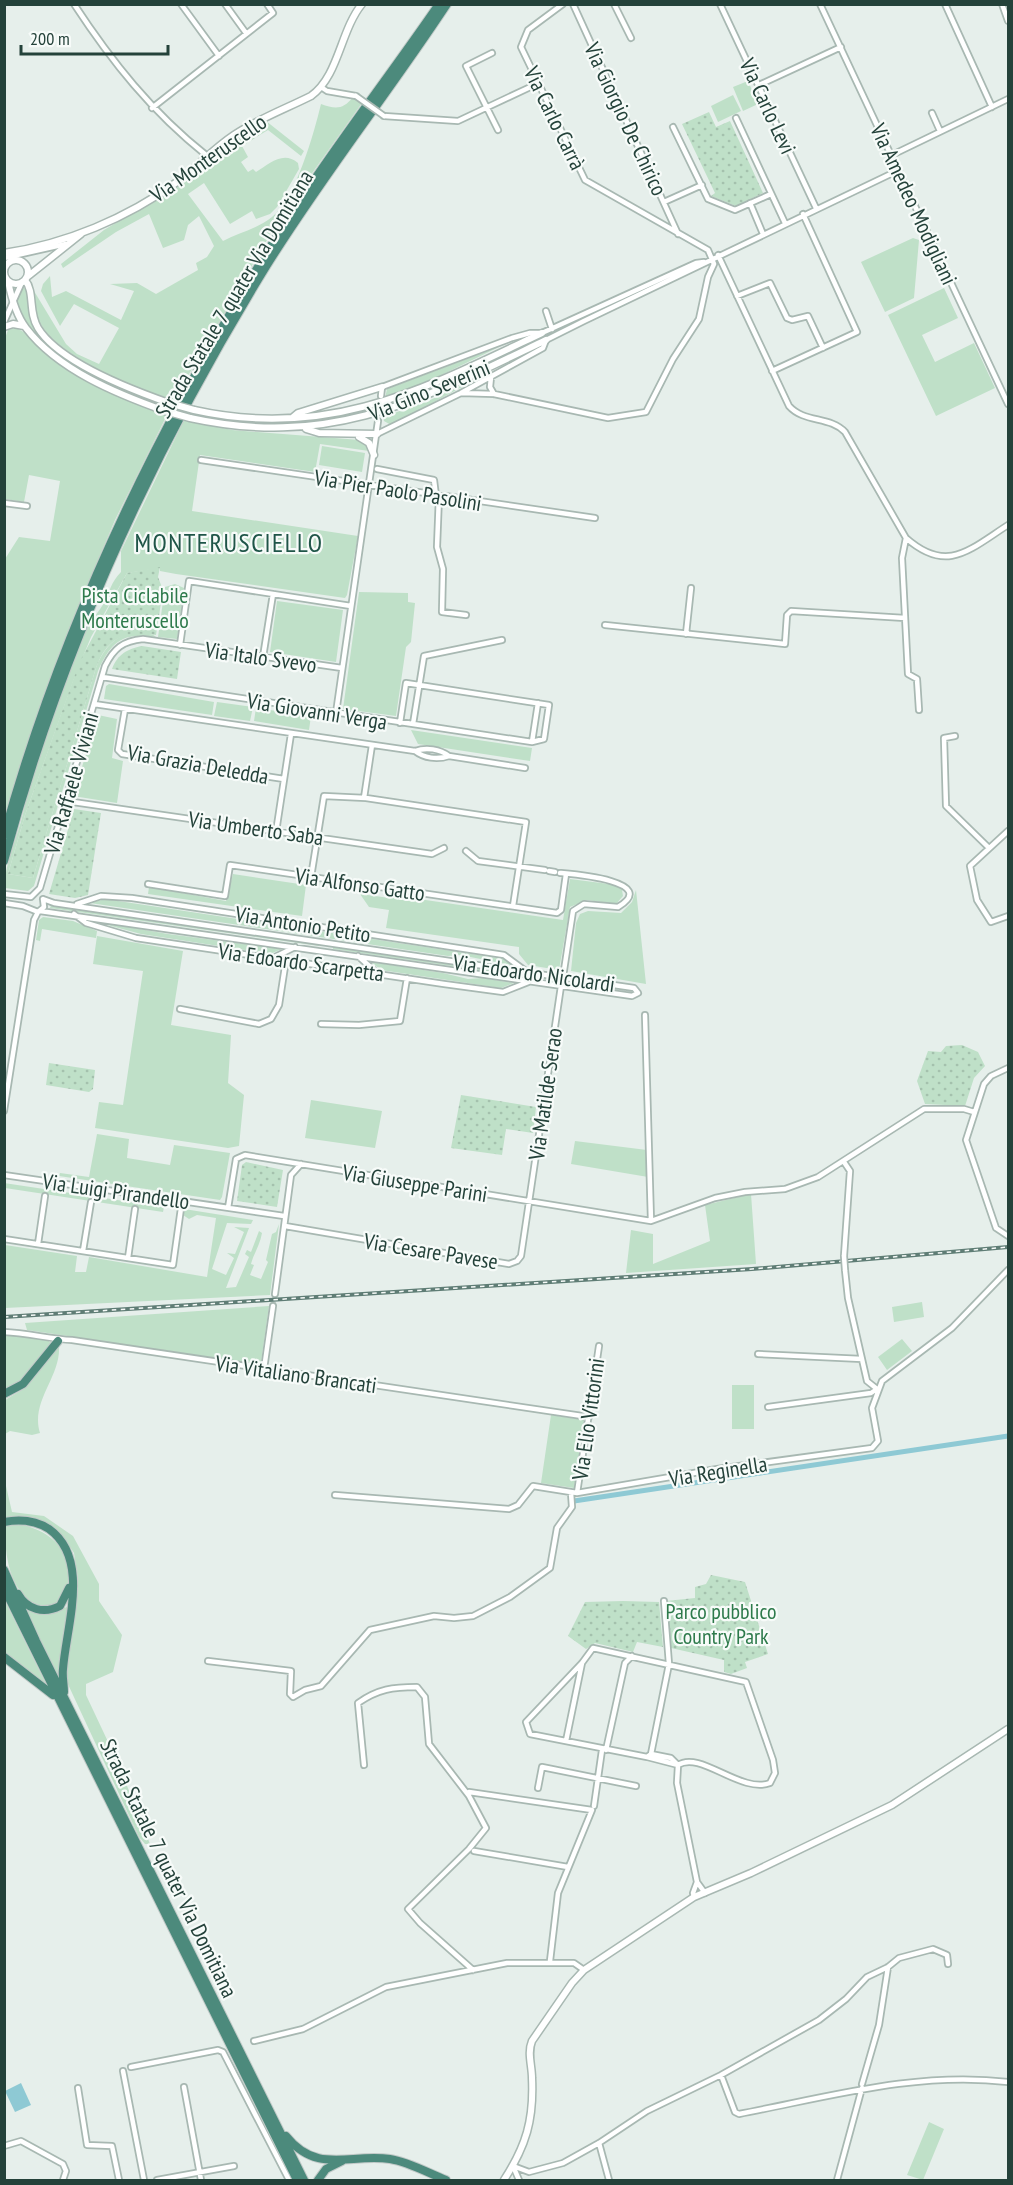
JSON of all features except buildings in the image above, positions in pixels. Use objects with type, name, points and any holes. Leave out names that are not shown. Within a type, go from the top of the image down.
[{"type":"highway","name":"Strada Statale 7 quater Via Domitiana","points":[[4,835],[42,716],[72,636],[123,517],[170,421],[218,334],[287,221],[439,4]]},
{"type":"highway","name":"Strada Statale 7 quater Via Domitiana","points":[[4,861],[60,685],[107,569],[165,445],[268,264],[361,125],[447,4]]},
{"type":"highway","points":[[438,18],[453,4]]},
{"type":"highway","points":[[4,1394],[23,1384],[58,1341]]},
{"type":"highway","points":[[4,1522],[33,1522],[53,1533],[66,1550],[72,1575],[61,1698]]},
{"type":"highway","name":"Strada Statale 7 quater Via Domitiana","points":[[4,1570],[8,1587],[61,1698],[297,2181]]},
{"type":"highway","points":[[8,1587],[28,1606],[48,1610],[64,1601],[72,1575]]},
{"type":"highway","points":[[4,1657],[61,1698]]},
{"type":"highway","name":"Strada Statale 7 quater Via Domitiana","points":[[61,1698],[304,2181]]},
{"type":"highway","points":[[280,2132],[299,2149],[312,2156],[342,2161],[387,2159],[446,2181]]},
{"type":"highway","points":[[318,2181],[326,2169],[342,2161]]},
{"type":"street","points":[[74,4],[111,60],[152,108],[173,130],[206,156]]},
{"type":"street","points":[[182,4],[219,56]]},
{"type":"street","points":[[225,4],[246,33]]},
{"type":"street","points":[[152,108],[273,14],[267,4]]},
{"type":"street","points":[[362,4],[350,22],[321,87],[327,91],[356,96],[384,116],[458,121],[539,82]]},
{"type":"street","name":"Via Carlo Carrà","points":[[563,4],[528,30],[523,37],[521,47],[585,180],[708,250],[711,258]]},
{"type":"street","name":"Via Giorgio De Chirico","points":[[573,4],[678,234]]},
{"type":"street","points":[[614,4],[631,38]]},
{"type":"street","name":"Via Carlo Levi","points":[[720,4],[816,208]]},
{"type":"street","name":"Via Amedeo Modigliani","points":[[820,4],[1008,404]]},
{"type":"street","points":[[945,4],[992,106]]},
{"type":"street","points":[[1002,4],[1008,21]]},
{"type":"street","points":[[759,85],[841,47]]},
{"type":"street","points":[[492,53],[466,66],[498,130]]},
{"type":"street","name":"Via Monteruscello","points":[[9,256],[81,234],[155,196],[178,181],[206,156],[259,120],[311,96],[321,87]]},
{"type":"street","points":[[892,155],[1008,99]]},
{"type":"street","points":[[932,113],[940,131]]},
{"type":"street","points":[[736,118],[785,223]]},
{"type":"street","points":[[674,127],[708,199],[731,209],[771,194]]},
{"type":"street","name":"Via Gino Severini","points":[[6,278],[12,301],[24,326],[48,350],[84,375],[128,397],[190,418],[230,425],[303,428],[355,419],[403,405],[700,267],[711,258],[898,170]]},
{"type":"street","points":[[664,202],[702,185]]},
{"type":"street","points":[[750,203],[763,234]]},
{"type":"street","points":[[772,371],[854,334],[857,328],[803,214]]},
{"type":"street","points":[[66,244],[9,256],[6,278],[15,284],[25,280],[81,234]]},
{"type":"street","points":[[718,255],[792,409],[801,415],[836,425],[845,432],[906,538],[919,549],[935,557],[952,556],[1008,525]]},
{"type":"street","name":"Via Gino Severini","points":[[9,256],[26,266],[25,280],[30,290],[33,317],[41,332],[53,344],[105,377],[169,403],[194,410],[235,417],[290,418],[352,411],[413,393],[698,262],[704,262]]},
{"type":"street","points":[[461,393],[494,394],[608,418],[646,412],[670,365],[699,319],[708,277],[714,264],[711,258]]},
{"type":"street","points":[[700,267],[708,277]]},
{"type":"street","points":[[30,290],[35,272]]},
{"type":"street","points":[[4,322],[12,301],[25,280]]},
{"type":"street","points":[[737,296],[770,283],[787,318],[792,320],[808,316],[823,348]]},
{"type":"street","points":[[546,312],[552,329]]},
{"type":"street","points":[[4,327],[13,324],[24,326]]},
{"type":"street","name":"Via Gino Severini","points":[[382,387],[513,338],[530,333],[542,333]]},
{"type":"street","name":"Via Gino Severini","points":[[376,434],[491,377],[543,348],[546,340]]},
{"type":"street","points":[[491,377],[490,387],[494,394]]},
{"type":"street","points":[[290,418],[298,413],[382,387],[381,396]]},
{"type":"street","points":[[336,713],[378,422]]},
{"type":"street","points":[[303,428],[319,433],[376,434]]},
{"type":"street","points":[[353,435],[369,443],[374,455]]},
{"type":"street","name":"Via Pier Paolo Pasolini","points":[[201,460],[595,518]]},
{"type":"street","points":[[377,469],[434,480],[437,483],[438,548],[443,569],[442,612],[466,615]]},
{"type":"street","points":[[4,503],[27,507]]},
{"type":"street","points":[[906,538],[902,558],[908,674],[917,679],[919,710]]},
{"type":"street","points":[[180,645],[189,581],[351,606]]},
{"type":"street","points":[[686,634],[691,588]]},
{"type":"street","points":[[263,657],[273,594]]},
{"type":"street","points":[[605,625],[785,644],[787,615],[791,611],[905,618]]},
{"type":"street","name":"Via Italo Svevo","points":[[102,677],[114,649],[123,643],[143,639],[342,668]]},
{"type":"street","points":[[413,724],[424,656],[502,640]]},
{"type":"street","name":"Via Raffaele Viviani","points":[[37,897],[102,677]]},
{"type":"street","name":"Via Giovanni Verga","points":[[102,677],[532,742]]},
{"type":"street","points":[[400,723],[406,683],[538,703],[549,705],[544,739],[532,742],[538,703]]},
{"type":"street","points":[[94,704],[416,751],[422,756],[431,758],[441,759],[448,756],[525,768]]},
{"type":"street","name":"Via Grazia Deledda","points":[[125,709],[118,750],[120,754],[284,779]]},
{"type":"street","name":"Via Grazia Deledda","points":[[276,832],[291,734]]},
{"type":"street","points":[[955,736],[944,738],[946,806],[988,847]]},
{"type":"street","points":[[364,798],[372,745]]},
{"type":"street","points":[[311,877],[324,796],[353,800],[364,798],[526,822],[513,906]]},
{"type":"street","name":"Via Umberto Saba","points":[[66,801],[432,854],[444,848]]},
{"type":"street","points":[[1008,831],[970,866],[977,900],[991,922],[1008,916]]},
{"type":"street","points":[[466,851],[478,861],[617,881],[626,887],[628,894],[624,904],[618,908],[584,904],[573,911],[563,977]]},
{"type":"street","name":"Via Alfonso Gatto","points":[[148,884],[225,896],[230,865],[559,912],[566,874]]},
{"type":"street","name":"Via Edoardo Nicolardi","points":[[4,894],[37,897],[75,905],[634,988],[638,993],[632,996],[561,986],[74,914],[35,911],[4,903]]},
{"type":"street","name":"Via Antonio Petito","points":[[75,905],[101,896],[144,900],[504,955],[527,972]]},
{"type":"street","points":[[37,897],[44,907],[35,911],[28,905],[37,897]]},
{"type":"street","points":[[4,1111],[35,911]]},
{"type":"street","name":"Via Edoardo Scarpetta","points":[[74,914],[86,923],[136,938],[407,978],[503,992],[531,981]]},
{"type":"street","points":[[325,951],[327,942]]},
{"type":"street","points":[[273,958],[295,947]]},
{"type":"street","points":[[358,956],[377,973]]},
{"type":"street","points":[[180,1009],[259,1024],[271,1020],[279,1005],[286,960]]},
{"type":"street","points":[[321,1024],[359,1025],[400,1021],[407,978]]},
{"type":"street","name":"Via Matilde Serao","points":[[529,1202],[561,986]]},
{"type":"street","points":[[645,1015],[651,1221],[725,1196],[789,1188],[822,1175],[924,1109],[974,1112]]},
{"type":"street","points":[[1008,1068],[987,1079],[974,1112],[967,1146],[996,1228],[1008,1236]]},
{"type":"street","name":"Via Giuseppe Parini","points":[[228,1208],[238,1157],[245,1155],[651,1221]]},
{"type":"street","points":[[283,1161],[291,1175]]},
{"type":"street","points":[[844,1162],[850,1171],[844,1256],[848,1298],[867,1381],[877,1389]]},
{"type":"street","points":[[275,1294],[291,1175],[301,1164]]},
{"type":"street","name":"Via Luigi Pirandello","points":[[4,1175],[284,1216]]},
{"type":"street","points":[[38,1244],[45,1196]]},
{"type":"street","points":[[4,1239],[173,1265],[182,1201]]},
{"type":"street","points":[[83,1251],[91,1202]]},
{"type":"street","name":"Via Cesare Pavese","points":[[285,1226],[513,1263],[521,1256],[529,1202]]},
{"type":"street","points":[[128,1258],[135,1209]]},
{"type":"street","points":[[768,1407],[871,1393],[882,1381],[952,1328],[1008,1270]]},
{"type":"street","points":[[264,1369],[273,1305]]},
{"type":"street","name":"Via Vitaliano Brancati","points":[[4,1332],[41,1335],[58,1341],[72,1340],[589,1417]]},
{"type":"street","name":"Via Elio Vittorini","points":[[208,1661],[291,1671],[290,1694],[293,1697],[305,1690],[318,1688],[370,1630],[434,1616],[454,1618],[474,1616],[510,1597],[550,1568],[557,1528],[572,1507],[589,1417],[599,1346]]},
{"type":"street","points":[[758,1354],[862,1359]]},
{"type":"street","name":"Via Reginella","points":[[335,1495],[509,1509],[518,1505],[533,1486],[573,1495],[717,1469],[872,1448],[878,1441],[872,1408],[877,1389]]},
{"type":"street","points":[[649,1756],[669,1664],[664,1601]]},
{"type":"street","points":[[593,1648],[632,1656],[747,1682],[775,1773],[770,1783],[752,1785],[687,1761],[678,1765],[649,1756],[604,1750],[530,1734],[526,1725],[593,1648]]},
{"type":"street","points":[[594,1806],[599,1785],[597,1778],[625,1663],[632,1656]]},
{"type":"street","points":[[566,1742],[582,1663]]},
{"type":"street","points":[[364,1765],[358,1703],[373,1693],[390,1687],[417,1687],[425,1697],[429,1744],[469,1796],[486,1828],[469,1849],[408,1909],[420,1923],[473,1970]]},
{"type":"street","points":[[504,2181],[523,2151],[528,2131],[532,2091],[529,2051],[532,2041],[572,1983],[585,1970],[694,1897],[892,1805],[1008,1729]]},
{"type":"street","points":[[678,1765],[677,1783],[697,1882],[705,1893]]},
{"type":"street","points":[[538,1788],[542,1767],[636,1786]]},
{"type":"street","points":[[470,1792],[592,1810],[558,1893],[550,1961]]},
{"type":"street","points":[[474,1851],[568,1867]]},
{"type":"street","points":[[694,1897],[697,1882]]},
{"type":"street","points":[[513,2166],[529,2172],[552,2168],[599,2143],[647,2111],[721,2075],[819,2020],[846,1999],[867,1977],[888,1967],[898,1958],[933,1949],[947,1955],[948,1964]]},
{"type":"street","points":[[254,2041],[303,2029],[386,1987],[507,1963],[550,1961],[574,1963],[585,1970]]},
{"type":"street","points":[[837,2181],[879,2025],[888,1967]]},
{"type":"street","points":[[131,2067],[218,2050],[223,2052],[289,2181]]},
{"type":"street","points":[[123,2071],[144,2181]]},
{"type":"street","points":[[721,2075],[735,2112],[739,2114],[862,2086],[985,2079],[1008,2082]]},
{"type":"street","points":[[184,2087],[201,2181]]},
{"type":"street","points":[[78,2088],[87,2145],[112,2146],[119,2181]]},
{"type":"street","points":[[4,2146],[21,2141],[63,2164],[66,2171],[63,2181]]},
{"type":"street","points":[[599,2143],[609,2181]]},
{"type":"street","points":[[157,2181],[234,2166]]},
{"type":"street","points":[[513,2166],[519,2181]]},
{"type":"green space","points":[[748,81],[758,104],[743,111],[733,87]]},
{"type":"green space","points":[[733,95],[741,111],[718,122],[711,106]]},
{"type":"green space","points":[[353,97],[362,103],[278,221],[174,400],[122,381],[83,361],[66,350],[42,326],[35,309],[34,291],[66,344],[77,354],[99,364],[119,328],[74,304],[60,326],[41,291],[43,284],[50,276],[52,297],[66,291],[121,320],[134,291],[110,284],[137,283],[156,294],[198,270],[196,263],[207,257],[214,246],[199,216],[188,225],[184,240],[163,248],[149,214],[116,232],[63,268],[61,264],[104,230],[185,182],[217,153],[266,121],[304,151],[301,156],[268,130],[242,146],[248,157],[241,162],[248,172],[253,169],[256,172],[282,158],[292,159],[298,163],[299,169],[277,207],[270,214],[256,219],[252,211],[230,224],[204,183],[188,194],[223,241],[261,224],[281,208],[296,181],[321,104],[338,107],[346,104]]},
{"type":"green space","points":[[709,112],[716,127],[730,121],[763,193],[736,206],[711,196],[715,193],[682,124]]},
{"type":"green space","points":[[913,238],[919,240],[914,298],[885,312],[861,262]]},
{"type":"green space","points":[[23,288],[28,289],[29,310],[33,325],[46,342],[60,354],[116,386],[169,406],[167,408],[148,402],[102,382],[57,354],[39,338],[25,320],[17,301]]},
{"type":"green space","points":[[944,288],[958,318],[922,335],[935,362],[974,343],[995,388],[936,416],[888,315]]},
{"type":"green space","points":[[16,328],[55,360],[82,377],[109,392],[167,415],[115,520],[73,619],[5,812],[5,559],[19,537],[50,541],[60,481],[29,475],[24,502],[5,499],[5,338],[8,330]]},
{"type":"green space","points":[[532,341],[533,343],[408,398],[368,411],[328,420],[286,424],[241,422],[191,415],[192,412],[242,420],[287,421],[329,417],[408,396]]},
{"type":"green space","points":[[501,346],[425,383],[385,398],[387,389]]},
{"type":"green space","points":[[492,371],[391,425],[384,421],[383,417],[428,401]]},
{"type":"green space","points":[[184,420],[232,430],[360,440],[367,445],[369,451],[320,444],[315,472],[200,455],[192,511],[358,536],[347,595],[345,598],[176,574],[160,571],[160,568],[127,573],[91,637],[75,676],[25,815],[8,874],[33,878],[95,671],[102,655],[112,642],[126,634],[144,633],[156,637],[134,636],[119,641],[103,661],[98,671],[34,886],[28,891],[5,888],[7,867],[25,803],[68,670],[86,629],[121,572],[121,551]]},
{"type":"green space","points":[[322,446],[365,453],[362,472],[319,465]]},
{"type":"green space","name":"Pista Ciclabile Monteruscello","points":[[160,567],[158,577],[163,590],[156,635],[125,635],[110,644],[99,660],[33,878],[8,874],[25,815],[80,661],[127,573]]},
{"type":"green space","points":[[175,584],[184,588],[177,639],[158,637],[165,587]]},
{"type":"green space","points":[[359,592],[408,593],[408,602],[415,603],[411,642],[406,647],[396,716],[343,709]]},
{"type":"green space","points":[[277,601],[343,610],[336,662],[270,652]]},
{"type":"green space","points":[[142,646],[181,652],[177,679],[112,669],[124,653]]},
{"type":"green space","points":[[109,684],[214,702],[212,715],[104,699],[106,686]]},
{"type":"green space","points":[[217,702],[253,707],[250,721],[214,716]]},
{"type":"green space","points":[[256,708],[311,716],[309,730],[254,721]]},
{"type":"green space","points":[[98,715],[117,719],[112,758],[123,761],[117,803],[73,796]]},
{"type":"green space","points":[[411,730],[532,748],[530,761],[418,744]]},
{"type":"green space","points":[[74,809],[101,813],[88,895],[75,898],[49,894]]},
{"type":"green space","points":[[233,874],[306,885],[302,916],[148,894],[149,887],[226,901]]},
{"type":"green space","points":[[570,879],[617,885],[622,890],[623,896],[616,904],[587,900],[570,907],[559,970],[528,965],[519,954],[519,947],[386,928],[389,910],[369,907],[360,894],[390,898],[391,895],[563,920]]},
{"type":"green space","points":[[636,890],[646,984],[571,971],[576,923],[580,914],[588,911],[621,913],[632,902]]},
{"type":"green space","points":[[105,899],[505,959],[516,966],[460,955],[448,956],[90,903]]},
{"type":"green space","points":[[51,905],[319,944],[319,946],[50,908]]},
{"type":"green space","points":[[43,917],[73,921],[97,931],[96,938],[42,929],[40,941],[36,940],[39,920]]},
{"type":"green space","points":[[89,920],[168,934],[282,949],[270,954],[141,934]]},
{"type":"green space","points":[[97,936],[183,951],[171,1025],[231,1035],[228,1083],[244,1095],[239,1146],[228,1148],[95,1128],[99,1102],[123,1105],[143,971],[93,964]]},
{"type":"green space","points":[[333,947],[555,979],[556,981],[333,949]]},
{"type":"green space","points":[[371,962],[468,979],[482,978],[514,983],[501,988],[381,970]]},
{"type":"green space","points":[[962,1045],[978,1052],[985,1066],[974,1078],[965,1106],[925,1104],[917,1081],[928,1051],[941,1052],[946,1046]]},
{"type":"green space","points":[[49,1063],[95,1070],[93,1089],[89,1092],[46,1085]]},
{"type":"green space","points":[[461,1095],[536,1107],[533,1133],[506,1129],[502,1155],[451,1148]]},
{"type":"green space","points":[[311,1100],[382,1111],[375,1148],[305,1138]]},
{"type":"green space","points":[[97,1134],[129,1139],[127,1158],[170,1165],[174,1145],[230,1153],[222,1197],[220,1200],[59,1176],[60,1173],[89,1177]]},
{"type":"green space","points":[[575,1141],[647,1150],[648,1177],[571,1164]]},
{"type":"green space","points":[[246,1162],[283,1170],[277,1207],[237,1201],[242,1165]]},
{"type":"green space","points":[[4,1183],[164,1207],[163,1212],[5,1188]]},
{"type":"green space","points":[[751,1194],[756,1264],[626,1273],[631,1230],[653,1234],[653,1264],[710,1241],[705,1205]]},
{"type":"green space","points":[[184,1209],[253,1220],[251,1224],[227,1223],[212,1269],[226,1275],[234,1258],[227,1253],[235,1254],[244,1232],[234,1227],[249,1228],[226,1288],[236,1287],[249,1257],[245,1254],[247,1250],[251,1252],[259,1231],[262,1233],[251,1264],[254,1265],[250,1275],[261,1279],[268,1262],[266,1260],[272,1234],[276,1232],[279,1224],[270,1295],[5,1308],[5,1245],[77,1256],[75,1272],[86,1272],[89,1257],[207,1277],[216,1218],[197,1215],[189,1219],[183,1215]]},
{"type":"green space","points":[[922,1302],[924,1317],[894,1322],[892,1307]]},
{"type":"green space","points":[[269,1306],[261,1362],[258,1364],[27,1330],[25,1323]]},
{"type":"green space","points":[[5,1335],[46,1339],[51,1343],[23,1379],[5,1390]]},
{"type":"green space","points":[[902,1339],[912,1351],[887,1370],[878,1357]]},
{"type":"green space","points":[[59,1346],[55,1368],[39,1410],[40,1433],[32,1435],[10,1431],[5,1434],[5,1400],[25,1388]]},
{"type":"green space","points":[[732,1385],[754,1385],[754,1429],[732,1429]]},
{"type":"green space","points":[[551,1415],[584,1420],[574,1488],[541,1483]]},
{"type":"green space","points":[[5,1434],[6,1486],[12,1512],[44,1516],[73,1536],[99,1584],[99,1601],[122,1635],[113,1672],[86,1684],[86,1695],[118,1763],[150,1844],[145,1844],[139,1837],[66,1680],[78,1579],[74,1553],[62,1535],[43,1522],[19,1516],[5,1518]]},
{"type":"green space","points":[[24,1525],[47,1535],[64,1553],[69,1564],[70,1576],[67,1589],[57,1605],[37,1608],[20,1591],[15,1582],[8,1561],[5,1538],[5,1526]]},
{"type":"green space","name":"Parco pubblico Country Park","points":[[711,1575],[745,1582],[768,1654],[745,1662],[747,1668],[731,1674],[724,1672],[724,1660],[671,1648],[666,1601],[695,1598],[695,1587],[706,1584]]},
{"type":"green space","points":[[4,1599],[47,1686],[5,1654]]},
{"type":"green space","name":"Parco pubblico Country Park","points":[[585,1602],[659,1602],[663,1647],[637,1642],[633,1652],[595,1643],[586,1649],[568,1636]]},
{"type":"green space","points":[[67,1607],[60,1679],[24,1608],[44,1614]]},
{"type":"green space","points":[[929,2122],[944,2129],[923,2180],[907,2175]]},
{"type":"water","points":[[21,2083],[31,2105],[15,2112],[5,2091]]},
{"type":"waterway","points":[[574,1501],[1008,1436]]},
{"type":"tunnel","points":[[273,1306],[275,1294]]},
{"type":"railway","points":[[4,1317],[752,1269],[1008,1247]]},
{"type":"district","name":"MONTERUSCIELLO","points":[[229,543]]}]
